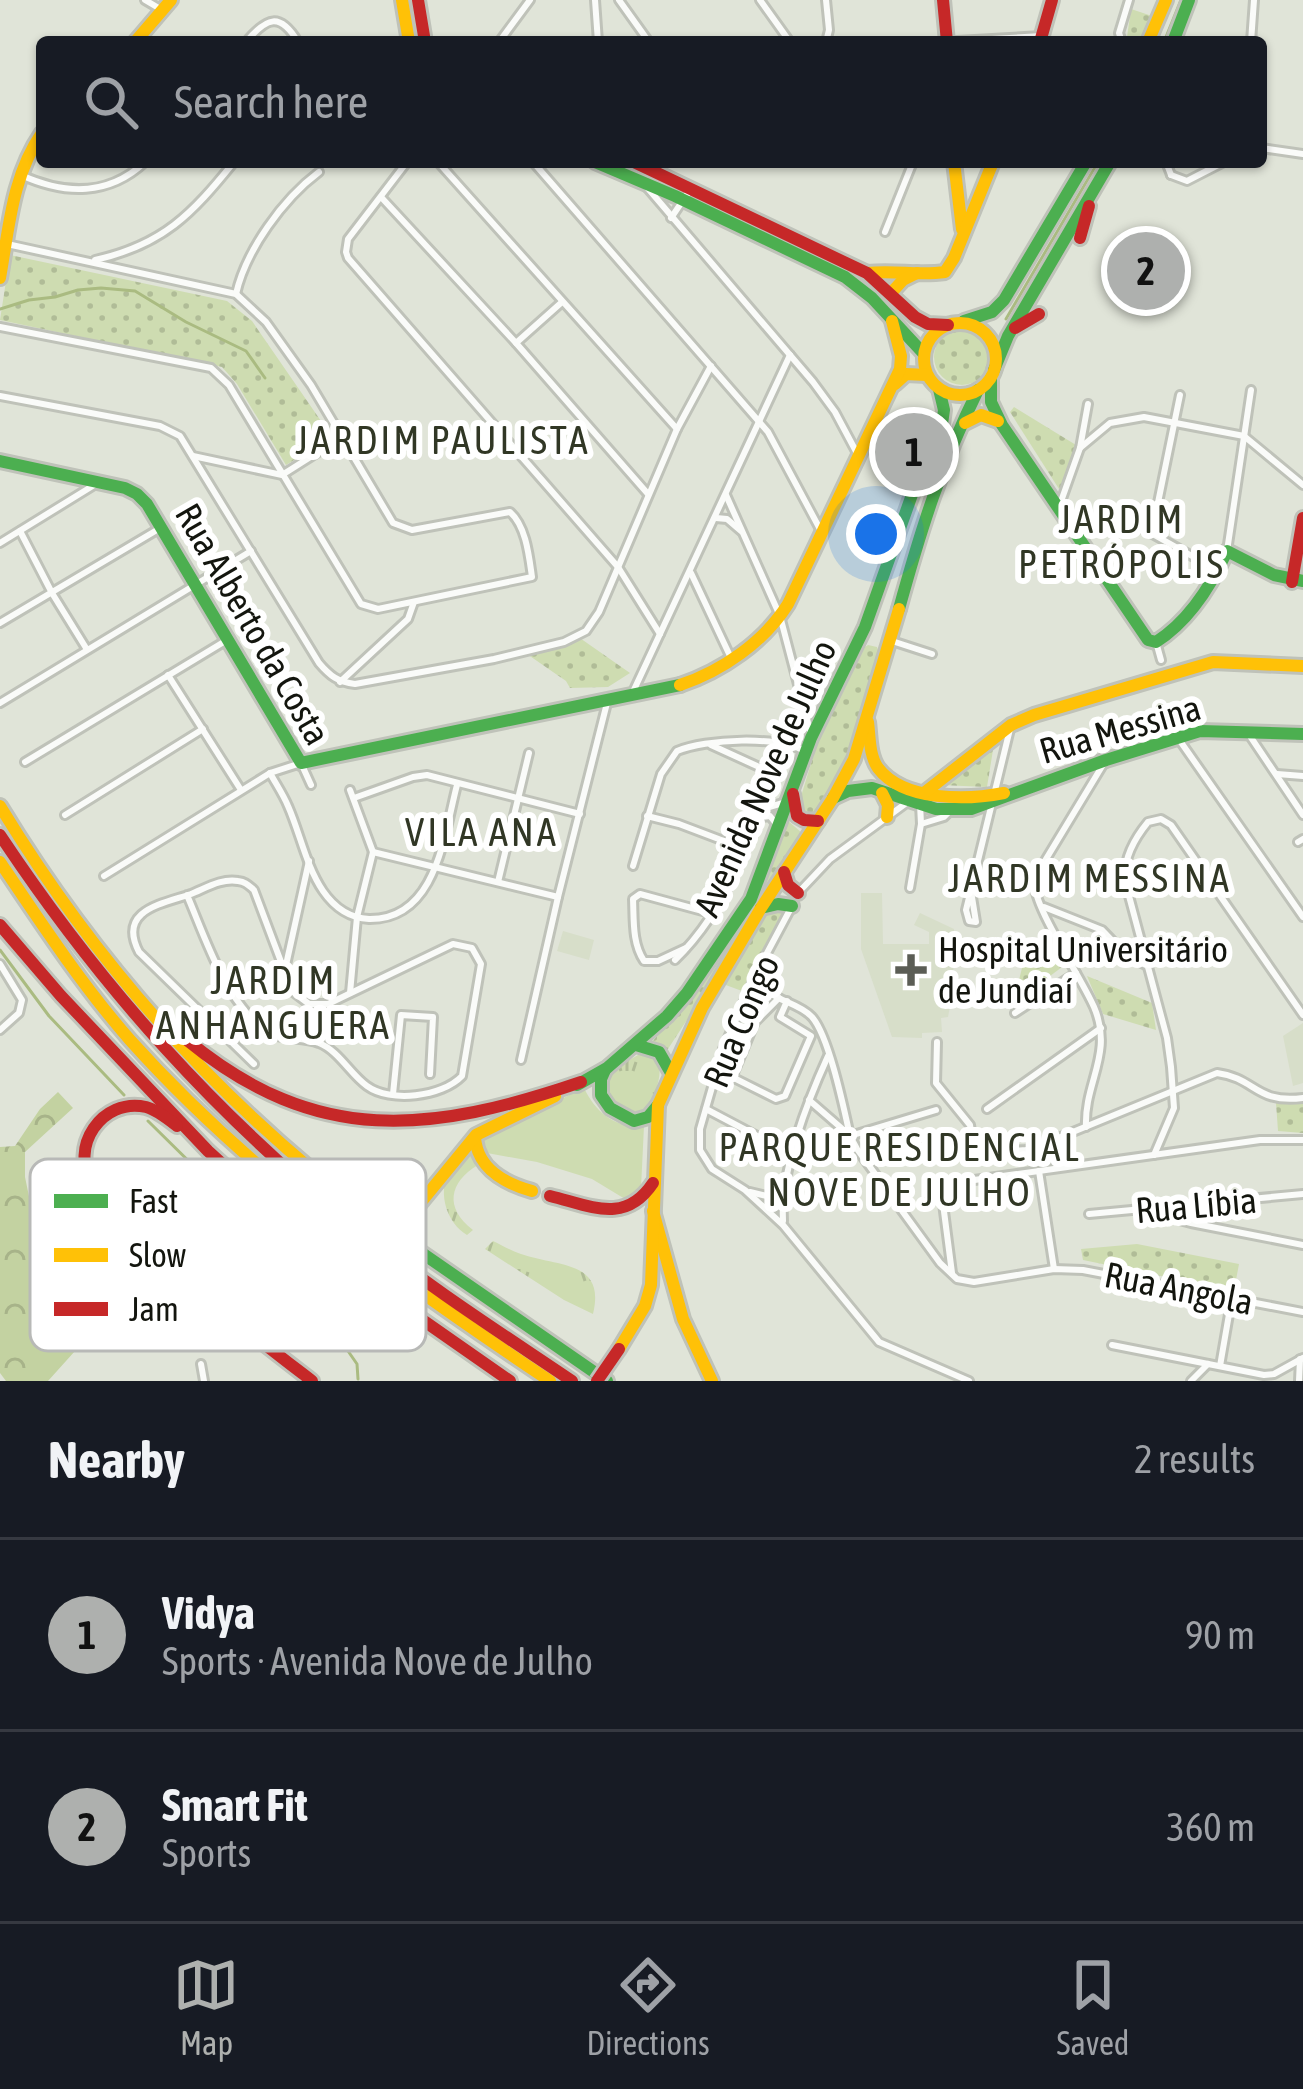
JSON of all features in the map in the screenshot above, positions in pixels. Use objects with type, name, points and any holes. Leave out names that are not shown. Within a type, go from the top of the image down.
[{"type":"main road","points":[[402,0],[408,36]]},
{"type":"main road","points":[[418,0],[424,36]]},
{"type":"main road","points":[[943,0],[944,36]]},
{"type":"main road","points":[[1042,36],[1052,0]]},
{"type":"main road","points":[[1151,36],[1166,0]]},
{"type":"main road","points":[[1176,36],[1189,0]]},
{"type":"main road","points":[[141,36],[166,5]]},
{"type":"main road","points":[[0,278],[20,175],[36,141]]},
{"type":"main road","points":[[609,168],[845,278],[872,298],[924,354]]},
{"type":"main road","points":[[648,168],[867,273],[922,321],[968,324],[986,334],[995,351],[991,402],[1002,425],[1143,635],[1156,642],[1168,635],[1219,572],[1227,551],[1298,582],[1303,518]]},
{"type":"main road","points":[[955,168],[962,235]]},
{"type":"main road","points":[[867,273],[897,270],[938,275],[950,267],[990,168]]},
{"type":"main road","points":[[1082,168],[1004,301],[992,312],[953,324],[932,337],[924,354],[927,375],[939,389],[956,395],[978,390],[993,374],[1012,330],[1107,168]]},
{"type":"main road","points":[[1080,238],[1092,194]]},
{"type":"main road","points":[[891,293],[917,273]]},
{"type":"main road","points":[[1012,330],[1039,314]]},
{"type":"main road","points":[[301,763],[684,684],[731,658],[780,616],[795,593],[900,369],[892,320]]},
{"type":"main road","points":[[892,388],[905,374],[927,375]]},
{"type":"main road","name":"Avenida Nove de Julho","points":[[476,1135],[581,1082],[636,1046],[687,993],[735,925],[751,899],[808,745],[856,649],[942,424],[944,405],[939,389]]},
{"type":"main road","name":"Avenida Nove de Julho","points":[[653,1211],[658,1105],[670,1073],[702,1008],[854,759],[927,507],[978,390]]},
{"type":"main road","points":[[960,427],[982,415],[1002,425]]},
{"type":"main road","name":"Rua Alberto da Costa","points":[[0,461],[101,481],[137,494],[301,763]]},
{"type":"main road","points":[[856,649],[865,643],[879,647],[881,667]]},
{"type":"main road","points":[[918,799],[1011,725],[1034,715],[1213,662],[1303,666]]},
{"type":"main road","points":[[868,719],[874,761],[882,773],[871,778],[886,800],[887,817]]},
{"type":"main road","name":"Rua Messina","points":[[875,789],[976,814],[1027,788],[1177,736],[1209,730],[1303,734]]},
{"type":"main road","name":"Rua Messina","points":[[882,773],[918,799],[993,804]]},
{"type":"main road","points":[[833,798],[848,791],[875,789]]},
{"type":"main road","points":[[793,791],[797,816],[818,821]]},
{"type":"main road","points":[[0,806],[51,885],[130,990],[299,1159]]},
{"type":"main road","points":[[0,835],[50,911],[126,1009],[241,1130],[275,1159]]},
{"type":"main road","points":[[0,862],[79,979],[147,1058],[253,1159]]},
{"type":"main road","points":[[761,908],[795,900],[784,872]]},
{"type":"main road","points":[[0,925],[208,1151]]},
{"type":"main road","points":[[89,938],[203,1054],[237,1080],[289,1103],[334,1116],[420,1122],[472,1115],[581,1082]]},
{"type":"main road","points":[[636,1046],[657,1049],[670,1073]]},
{"type":"main road","points":[[607,1067],[599,1090],[608,1106],[634,1120],[648,1117],[658,1105]]},
{"type":"main road","points":[[83,1159],[86,1138],[97,1121],[129,1106],[149,1108],[170,1120],[217,1159]]},
{"type":"main road","points":[[476,1135],[476,1151],[500,1180],[532,1191]]},
{"type":"main road","points":[[426,1195],[476,1135]]},
{"type":"main road","points":[[550,1196],[628,1208],[640,1201],[654,1180]]},
{"type":"main road","points":[[597,1381],[635,1326],[648,1295],[653,1211]]},
{"type":"main road","points":[[653,1211],[683,1324],[712,1381]]},
{"type":"main road","points":[[426,1258],[607,1381]]},
{"type":"main road","points":[[426,1280],[572,1381]]},
{"type":"main road","points":[[426,1297],[550,1381]]},
{"type":"main road","points":[[426,1324],[510,1381]]},
{"type":"main road","points":[[273,1351],[312,1381]]},
{"type":"street","points":[[146,0],[166,5]]},
{"type":"street","points":[[503,36],[530,0]]},
{"type":"street","points":[[595,0],[598,36]]},
{"type":"street","points":[[619,0],[645,36]]},
{"type":"street","points":[[760,0],[786,36]]},
{"type":"street","points":[[826,0],[828,36]]},
{"type":"street","points":[[1120,36],[1129,0]]},
{"type":"street","points":[[1251,36],[1254,0]]},
{"type":"street","points":[[251,36],[273,20],[290,28],[295,36]]},
{"type":"street","points":[[1267,149],[1303,154]]},
{"type":"street","points":[[20,175],[59,188],[99,189],[116,184],[137,168]]},
{"type":"street","points":[[91,261],[134,250],[160,237],[201,202],[229,168]]},
{"type":"street","points":[[403,168],[346,245],[348,258],[618,567],[660,634]]},
{"type":"street","points":[[443,168],[677,429]]},
{"type":"street","points":[[539,168],[778,446],[823,533]]},
{"type":"street","points":[[885,232],[911,168]]},
{"type":"street","points":[[1170,168],[1171,175],[1181,181],[1214,168]]},
{"type":"street","points":[[236,294],[255,243],[306,181],[319,172]]},
{"type":"street","points":[[643,183],[826,399],[859,458]]},
{"type":"street","points":[[671,218],[686,185]]},
{"type":"street","points":[[382,197],[648,494]]},
{"type":"street","points":[[0,327],[211,368],[230,385],[361,604],[377,608],[532,577],[517,518],[510,512],[412,530],[393,523],[310,385],[266,322],[236,294],[7,244]]},
{"type":"street","points":[[516,344],[563,301]]},
{"type":"street","points":[[632,694],[790,355]]},
{"type":"street","points":[[0,396],[173,430],[319,663],[340,682],[373,682],[564,642],[586,631],[677,429],[711,366]]},
{"type":"street","points":[[1227,551],[1252,391]]},
{"type":"street","points":[[1152,532],[1180,394]]},
{"type":"street","points":[[1058,510],[1080,448],[1088,404]]},
{"type":"street","points":[[1080,448],[1123,418],[1144,417],[1244,436],[1303,485]]},
{"type":"street","points":[[193,456],[282,475],[342,437]]},
{"type":"street","points":[[0,543],[101,481]]},
{"type":"street","points":[[633,866],[646,816],[672,755],[684,747],[708,743],[808,745],[780,616],[726,495]]},
{"type":"street","points":[[1070,528],[1115,513],[1219,572]]},
{"type":"street","points":[[715,518],[728,519],[744,533]]},
{"type":"street","points":[[0,623],[161,527]]},
{"type":"street","points":[[20,531],[87,649]]},
{"type":"street","points":[[0,703],[251,551]]},
{"type":"street","points":[[691,573],[731,658]]},
{"type":"street","points":[[340,682],[408,619],[414,601]]},
{"type":"street","points":[[25,762],[226,640]]},
{"type":"street","points":[[888,640],[932,654]]},
{"type":"street","points":[[1156,642],[1161,660]]},
{"type":"street","points":[[168,675],[241,790]]},
{"type":"street","points":[[521,1060],[608,699]]},
{"type":"street","points":[[971,891],[1011,725]]},
{"type":"street","points":[[65,814],[203,729]]},
{"type":"street","points":[[1247,730],[1303,814]]},
{"type":"street","points":[[1177,736],[1303,917]]},
{"type":"street","points":[[991,741],[1000,758]]},
{"type":"street","points":[[708,743],[757,766]]},
{"type":"street","points":[[498,882],[529,753]]},
{"type":"street","points":[[1086,1127],[1101,1057],[1101,1028],[1035,884],[1040,868],[1106,760]]},
{"type":"street","points":[[104,876],[270,773],[301,763]]},
{"type":"street","name":"Rua Alberto da Costa","points":[[301,763],[310,785]]},
{"type":"street","points":[[270,773],[320,888],[344,912],[372,919],[399,913],[430,880],[457,784]]},
{"type":"street","points":[[1277,774],[1303,776]]},
{"type":"street","points":[[350,993],[357,917],[373,852],[352,794],[434,776],[580,814]]},
{"type":"street","points":[[675,960],[712,914],[765,807],[781,805],[793,791]]},
{"type":"street","points":[[910,888],[921,824],[918,799]]},
{"type":"street","name":"Rua Congo","points":[[918,799],[830,859],[795,900],[723,1049],[699,1141],[704,1160],[783,1225],[879,1342],[969,1381]]},
{"type":"street","points":[[921,824],[951,810]]},
{"type":"street","points":[[976,814],[983,831]]},
{"type":"street","points":[[646,816],[746,849]]},
{"type":"street","points":[[755,825],[761,817],[770,816],[778,830]]},
{"type":"street","points":[[1154,1155],[1172,1115],[1173,1090],[1167,1038],[1124,868],[1144,827],[1157,818],[1171,825],[1303,1015]]},
{"type":"street","points":[[373,852],[558,897]]},
{"type":"street","points":[[286,969],[308,861]]},
{"type":"street","points":[[187,896],[224,980],[257,1025],[274,1036],[318,1043],[331,1050],[376,1092],[430,1094],[462,1076],[482,973],[478,957],[472,948],[460,944],[444,947],[328,1004],[308,1004],[292,991],[254,890],[245,883],[223,881],[148,909],[136,918],[132,930],[139,952],[254,1064]]},
{"type":"street","points":[[689,946],[658,961],[644,961],[634,932],[633,899],[640,894],[712,914]]},
{"type":"street","points":[[1042,906],[1102,930],[1127,956],[1148,966]]},
{"type":"street","points":[[764,962],[762,983],[804,1009],[824,1036],[856,1149],[953,1276]]},
{"type":"street","points":[[0,964],[19,992],[21,1009],[0,1030]]},
{"type":"street","points":[[1015,1013],[1076,973]]},
{"type":"street","points":[[743,1003],[758,996],[780,998]]},
{"type":"street","points":[[780,998],[780,1017],[811,1036],[785,1096],[776,1099],[734,1078],[733,1072],[755,1022],[780,998]]},
{"type":"street","points":[[393,1094],[401,1016],[434,1017],[430,1074]]},
{"type":"street","points":[[987,1109],[1101,1028]]},
{"type":"street","points":[[938,1042],[936,1083],[971,1131],[946,1144],[944,1153],[1026,1150],[1217,1072],[1277,1100],[1303,1098]]},
{"type":"street","points":[[723,1049],[740,1056]]},
{"type":"street","points":[[783,1225],[782,1194],[809,1100],[828,1057]]},
{"type":"street","points":[[809,1100],[850,1136]]},
{"type":"street","points":[[706,1109],[759,1137]]},
{"type":"street","points":[[850,1136],[936,1110]]},
{"type":"street","points":[[953,1276],[942,1204],[944,1190],[953,1183],[1260,1140],[1303,1140]]},
{"type":"street","points":[[1039,1171],[1054,1269]]},
{"type":"street","points":[[745,1190],[771,1197],[782,1194]]},
{"type":"street","name":"Rua Líbia","points":[[1089,1214],[1303,1194]]},
{"type":"street","points":[[1144,1210],[1303,1245]]},
{"type":"street","name":"Rua Angola","points":[[953,1276],[974,1282],[1054,1269],[1110,1274],[1303,1312]]},
{"type":"street","points":[[1220,1366],[1232,1297]]},
{"type":"street","points":[[1112,1345],[1264,1375],[1301,1358]]},
{"type":"street","points":[[1299,1381],[1301,1358]]},
{"type":"street","points":[[201,1364],[204,1381]]},
{"type":"street","points":[[1192,1381],[1208,1364]]},
{"type":"street","points":[[945,1381],[948,1371]]},
{"type":"shaded area","name":"Hospital Universitário de Jundiaí","points":[[861,893],[882,893],[883,944],[929,944],[929,932],[914,925],[920,913],[954,929],[953,990],[948,1017],[941,1018],[942,1032],[922,1033],[922,1038],[892,1037],[861,949]]},
{"type":"shaded area","points":[[563,931],[594,940],[589,960],[557,951]]},
{"type":"shaded area","points":[[1303,1023],[1303,1083],[1293,1086],[1283,1036]]},
{"type":"green space","points":[[1131,9],[1152,16],[1143,36],[1127,36]]},
{"type":"green space","points":[[10,255],[227,301],[252,321],[332,437],[286,465],[222,367],[0,320]]},
{"type":"green space","points":[[962,329],[982,337],[990,357],[982,377],[962,385],[942,377],[934,357],[942,337]]},
{"type":"green space","points":[[1014,407],[1076,445],[1059,489],[1010,412]]},
{"type":"green space","points":[[577,636],[630,673],[608,687],[570,688],[524,652]]},
{"type":"green space","points":[[868,645],[878,650],[861,721],[863,733],[833,790],[816,812],[804,812],[799,803],[820,734]]},
{"type":"green space","points":[[989,746],[993,750],[987,787],[940,785]]},
{"type":"green space","points":[[787,820],[802,833],[666,1052],[653,1041],[753,904]]},
{"type":"green space","points":[[775,908],[785,913],[742,991],[723,984],[764,913]]},
{"type":"green space","points":[[1027,948],[1066,964],[1013,1004]]},
{"type":"green space","points":[[1087,976],[1152,1003],[1156,1030],[1103,1014]]},
{"type":"green space","points":[[638,1055],[656,1061],[660,1075],[648,1112],[640,1113],[613,1105],[601,1085],[607,1074]]},
{"type":"green space","points":[[584,1088],[608,1118],[644,1126],[641,1188],[630,1202],[592,1179],[483,1149],[483,1137]]},
{"type":"green space","points":[[58,1092],[73,1108],[25,1152],[30,1201],[30,1351],[75,1351],[48,1381],[6,1381],[0,1373],[0,1147],[15,1146]]},
{"type":"green space","points":[[1303,1101],[1303,1133],[1278,1131],[1276,1103]]},
{"type":"green space","points":[[467,1148],[478,1165],[456,1187],[454,1204],[473,1230],[467,1235],[450,1216],[444,1190],[450,1169]]},
{"type":"green space","points":[[493,1241],[586,1275],[595,1296],[593,1314],[485,1249]]},
{"type":"green space","points":[[1137,1244],[1239,1264],[1234,1291],[1083,1260],[1081,1249]]},
{"type":"waterway","points":[[1166,36],[1181,0]]},
{"type":"waterway","points":[[1006,319],[1094,168]]},
{"type":"waterway","points":[[0,309],[78,290],[135,291],[246,351],[265,378]]},
{"type":"waterway","points":[[0,950],[49,1016],[124,1095]]},
{"type":"waterway","points":[[148,1121],[187,1159]]},
{"type":"waterway","points":[[348,1351],[357,1364],[358,1379]]},
{"type":"traffic: fast","points":[[1175,36],[1189,0]]},
{"type":"traffic: fast","points":[[609,168],[845,277],[872,298],[924,354]]},
{"type":"traffic: fast","points":[[964,321],[992,312],[1004,300],[1082,168]]},
{"type":"traffic: fast","points":[[994,370],[1008,336],[1106,168]]},
{"type":"traffic: fast","points":[[991,378],[991,402],[1002,425],[1148,640],[1156,642],[1189,613],[1227,551],[1274,575],[1303,581]]},
{"type":"traffic: fast","points":[[577,1085],[607,1068],[667,1016],[751,899],[811,738],[865,627],[942,424],[939,389]]},
{"type":"traffic: fast","points":[[899,609],[933,498],[978,390]]},
{"type":"traffic: fast","points":[[0,461],[125,488],[147,504],[301,763],[680,685]]},
{"type":"traffic: fast","points":[[833,798],[872,788],[936,809],[971,809],[1200,731],[1303,734]]},
{"type":"traffic: fast","points":[[761,908],[792,906]]},
{"type":"traffic: fast","points":[[636,1045],[659,1052],[671,1073]]},
{"type":"traffic: fast","points":[[605,1070],[601,1095],[610,1108],[634,1121],[648,1117],[658,1105]]},
{"type":"traffic: fast","points":[[426,1256],[607,1381]]},
{"type":"traffic: slow","points":[[140,36],[171,0]]},
{"type":"traffic: slow","points":[[402,0],[408,36]]},
{"type":"traffic: slow","points":[[1151,36],[1166,0]]},
{"type":"traffic: slow","points":[[0,278],[18,185],[36,143]]},
{"type":"traffic: slow","points":[[955,168],[962,229]]},
{"type":"traffic: slow","points":[[868,273],[945,272],[991,168]]},
{"type":"traffic: slow","points":[[891,293],[917,273]]},
{"type":"traffic: slow","points":[[680,685],[741,654],[788,604],[900,369],[892,321]]},
{"type":"traffic: slow","points":[[960,323],[985,334],[996,359],[985,384],[960,395],[935,384],[924,359],[935,334],[960,323]]},
{"type":"traffic: slow","points":[[895,384],[906,374],[927,375]]},
{"type":"traffic: slow","points":[[965,423],[981,415],[998,421]]},
{"type":"traffic: slow","points":[[619,1349],[645,1306],[651,1285],[658,1105],[702,1008],[854,759],[899,609]]},
{"type":"traffic: slow","points":[[924,793],[1011,725],[1034,715],[1213,662],[1303,666]]},
{"type":"traffic: slow","points":[[868,722],[875,763],[904,787],[937,796],[1004,793]]},
{"type":"traffic: slow","points":[[882,793],[887,817]]},
{"type":"traffic: slow","points":[[0,806],[38,866],[123,980],[219,1085],[299,1159]]},
{"type":"traffic: slow","points":[[0,862],[112,1019],[177,1090],[252,1159]]},
{"type":"traffic: slow","points":[[426,1196],[476,1135],[555,1096]]},
{"type":"traffic: slow","points":[[475,1138],[481,1158],[494,1173],[532,1191]]},
{"type":"traffic: slow","points":[[653,1211],[683,1319],[712,1381]]},
{"type":"traffic: slow","points":[[426,1295],[550,1381]]},
{"type":"traffic: jam","points":[[418,0],[424,36]]},
{"type":"traffic: jam","points":[[943,0],[946,36]]},
{"type":"traffic: jam","points":[[1042,36],[1052,0]]},
{"type":"traffic: jam","points":[[647,168],[867,273],[915,317],[928,324],[948,325]]},
{"type":"traffic: jam","points":[[1080,238],[1089,206]]},
{"type":"traffic: jam","points":[[1015,328],[1039,314]]},
{"type":"traffic: jam","points":[[1292,582],[1303,518]]},
{"type":"traffic: jam","points":[[793,794],[797,816],[818,821]]},
{"type":"traffic: jam","points":[[0,835],[122,998],[211,1097],[276,1159]]},
{"type":"traffic: jam","points":[[784,872],[788,885],[798,893]]},
{"type":"traffic: jam","points":[[0,925],[217,1159]]},
{"type":"traffic: jam","points":[[187,1040],[235,1075],[282,1099],[329,1114],[376,1120],[474,1112],[581,1082]]},
{"type":"traffic: jam","points":[[85,1159],[94,1128],[116,1110],[146,1107],[177,1126]]},
{"type":"traffic: jam","points":[[550,1196],[619,1208],[642,1196],[653,1183]]},
{"type":"traffic: jam","points":[[426,1281],[572,1381]]},
{"type":"traffic: jam","points":[[426,1322],[510,1381]]},
{"type":"traffic: jam","points":[[597,1381],[619,1349]]},
{"type":"traffic: jam","points":[[274,1351],[312,1381]]},
{"type":"place","name":"Smart Fit","points":[[1146,271]]},
{"type":"place","name":"Vidya","points":[[914,452]]},
{"type":"place","name":"Hospital Universitário de Jundiaí","points":[[911,970]]},
{"type":"district","name":"JARDIM PAULISTA","points":[[443,440]]},
{"type":"district","name":"JARDIM PETRÓPOLIS","points":[[1122,542]]},
{"type":"district","name":"VILA ANA","points":[[482,832]]},
{"type":"district","name":"JARDIM MESSINA","points":[[1090,878]]},
{"type":"district","name":"JARDIM ANHANGUERA","points":[[274,1002]]},
{"type":"district","name":"PARQUE RESIDENCIAL NOVE DE JULHO","points":[[900,1170]]}]
